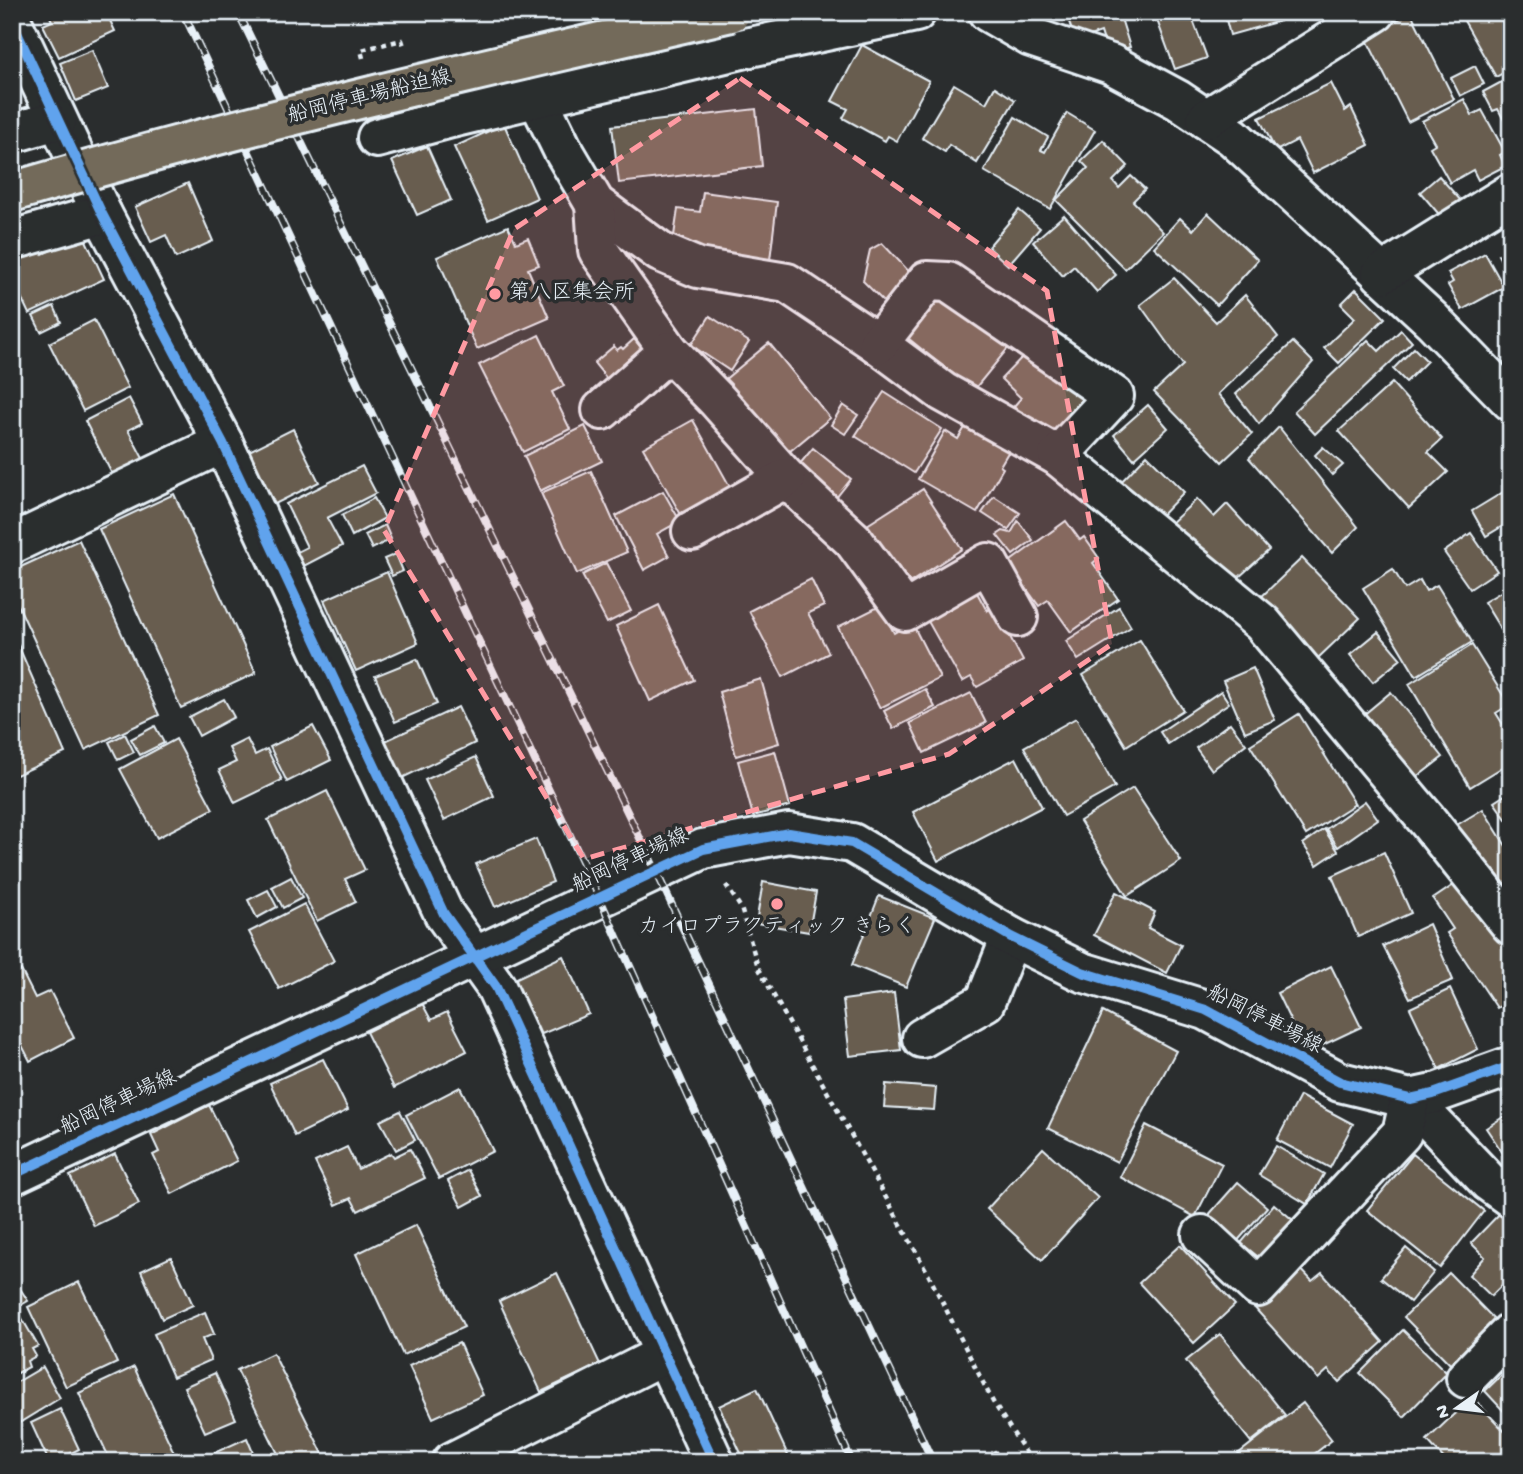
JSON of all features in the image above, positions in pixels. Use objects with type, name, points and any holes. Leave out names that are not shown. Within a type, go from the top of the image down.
[{"type":"main road","name":"船岡停車場船迫線","points":[[12,192],[95,167],[329,107],[731,12]]},
{"type":"street","points":[[377,138],[450,118],[750,47],[916,12]]},
{"type":"street","points":[[988,12],[1031,37],[1111,64],[1178,100],[1233,137],[1432,320],[1511,401]]},
{"type":"street","points":[[1206,119],[1376,12]]},
{"type":"street","points":[[12,22],[102,214],[223,443],[444,914],[496,987],[714,1462]]},
{"type":"street","points":[[538,99],[562,148],[595,204],[660,252],[698,268],[788,284],[878,344],[943,392],[1058,456],[1262,623],[1511,925]]},
{"type":"street","points":[[12,133],[57,120]]},
{"type":"street","points":[[1381,274],[1511,193]]},
{"type":"street","points":[[595,204],[598,250],[669,351],[786,478],[853,540],[905,611],[988,563],[1018,617]]},
{"type":"street","points":[[12,240],[102,214]]},
{"type":"street","points":[[878,344],[927,281],[948,282],[1114,397],[1058,456]]},
{"type":"street","points":[[602,410],[669,351]]},
{"type":"street","points":[[12,544],[223,443]]},
{"type":"street","points":[[692,531],[786,478]]},
{"type":"street","name":"船岡停車場線","points":[[12,1175],[703,849],[789,832],[852,843],[1011,937],[1082,972],[1206,1010],[1340,1082],[1410,1100]]},
{"type":"street","points":[[922,1038],[985,1002],[1011,937]]},
{"type":"street","points":[[1410,1100],[1511,1066]]},
{"type":"street","points":[[1410,1100],[1489,1182],[1511,1198]]},
{"type":"street","points":[[1202,1235],[1258,1287],[1402,1133],[1410,1100]]},
{"type":"street","points":[[1466,1378],[1511,1332]]},
{"type":"street","points":[[452,1462],[663,1355]]},
{"type":"path","points":[[703,849],[741,908],[758,967],[925,1268],[993,1402],[1030,1461]]},
{"type":"path","points":[[974,1462],[995,1452],[1002,1462]]},
{"type":"highlighted area","points":[[740,78],[1047,291],[1112,644],[949,754],[584,859],[384,530],[514,229]]},
{"type":"building","points":[[48,12],[106,12],[115,31],[59,57],[43,25],[52,21]]},
{"type":"building","points":[[1066,12],[1119,12],[1130,47],[1108,54],[1101,32],[1075,41]]},
{"type":"building","points":[[1154,12],[1190,12],[1207,58],[1175,69]]},
{"type":"building","points":[[1224,12],[1278,12],[1280,21],[1230,35]]},
{"type":"building","points":[[1459,12],[1511,12],[1511,69],[1496,77]]},
{"type":"building","points":[[1411,13],[1454,99],[1408,122],[1365,36]]},
{"type":"building","points":[[862,45],[929,81],[897,141],[888,136],[885,141],[843,118],[848,109],[832,101]]},
{"type":"building","points":[[92,50],[108,88],[76,101],[60,63]]},
{"type":"building","points":[[1475,66],[1484,84],[1460,96],[1451,78]]},
{"type":"building","points":[[1511,77],[1511,133],[1498,109],[1493,111],[1483,92]]},
{"type":"building","points":[[1331,83],[1345,111],[1351,107],[1369,145],[1313,173],[1297,140],[1276,151],[1259,118]]},
{"type":"building","points":[[954,84],[986,103],[995,87],[1015,100],[977,163],[949,145],[945,152],[922,138]]},
{"type":"building","points":[[1464,99],[1472,115],[1482,110],[1505,152],[1500,155],[1505,166],[1478,180],[1473,170],[1450,183],[1430,147],[1435,144],[1422,121]]},
{"type":"building","points":[[756,109],[762,166],[619,183],[612,126]]},
{"type":"building","points":[[1067,113],[1095,130],[1050,209],[984,171],[1015,117],[1048,137],[1041,150],[1045,152]]},
{"type":"building","points":[[504,124],[537,198],[488,220],[454,147]]},
{"type":"building","points":[[1103,140],[1128,166],[1113,181],[1119,188],[1131,176],[1145,189],[1133,201],[1163,232],[1125,269],[1056,200],[1088,168],[1081,161]]},
{"type":"building","points":[[427,146],[451,200],[417,215],[392,161]]},
{"type":"building","points":[[1439,176],[1462,202],[1443,219],[1420,192]]},
{"type":"building","points":[[188,183],[213,241],[176,258],[166,235],[151,242],[135,207]]},
{"type":"building","points":[[703,192],[777,202],[769,268],[672,249],[678,209],[700,212]]},
{"type":"building","points":[[1019,210],[1040,228],[1008,265],[988,247]]},
{"type":"building","points":[[1208,213],[1258,260],[1217,305],[1154,247],[1180,218],[1193,230]]},
{"type":"building","points":[[1064,215],[1116,275],[1097,292],[1074,266],[1063,276],[1033,242]]},
{"type":"building","name":"第八区集会所","points":[[508,226],[516,243],[528,238],[539,265],[528,269],[549,318],[477,349],[437,257]]},
{"type":"building","points":[[83,234],[104,279],[29,314],[12,278],[12,257],[41,250],[43,254]]},
{"type":"building","points":[[1511,239],[1511,279],[1498,255],[1507,250],[1503,243]]},
{"type":"building","points":[[882,243],[917,280],[891,309],[863,281],[870,250]]},
{"type":"building","points":[[1485,253],[1504,287],[1462,310],[1448,285],[1453,282],[1448,273]]},
{"type":"building","points":[[1174,278],[1216,322],[1245,295],[1278,337],[1218,394],[1252,434],[1222,462],[1154,392],[1183,365],[1140,305]]},
{"type":"building","points":[[1356,289],[1385,318],[1339,363],[1324,348],[1355,318],[1341,304]]},
{"type":"building","points":[[939,290],[1009,347],[973,391],[903,334]]},
{"type":"building","points":[[54,306],[61,322],[41,332],[33,316]]},
{"type":"building","points":[[710,316],[749,342],[730,371],[691,345]]},
{"type":"building","points":[[94,320],[128,388],[83,411],[49,343]]},
{"type":"building","points":[[1401,330],[1412,342],[1315,434],[1294,411],[1368,340],[1379,351]]},
{"type":"building","points":[[539,335],[564,386],[552,392],[570,429],[523,452],[479,365]]},
{"type":"building","points":[[634,339],[642,349],[629,360],[633,365],[611,384],[594,363],[614,346],[617,350],[621,347],[623,349]]},
{"type":"building","points":[[1293,342],[1313,362],[1259,424],[1236,394]]},
{"type":"building","points":[[769,343],[830,418],[784,456],[723,381]]},
{"type":"building","points":[[1414,348],[1427,361],[1406,382],[1393,369]]},
{"type":"building","points":[[1026,353],[1095,402],[1055,445],[1014,406],[1021,398],[1001,379]]},
{"type":"building","points":[[1392,383],[1442,439],[1428,452],[1448,472],[1409,508],[1339,431]]},
{"type":"building","points":[[884,392],[942,429],[914,473],[855,436]]},
{"type":"building","points":[[129,398],[142,423],[128,430],[147,466],[116,482],[85,421]]},
{"type":"building","points":[[843,405],[858,415],[845,434],[831,425]]},
{"type":"building","points":[[1148,405],[1168,428],[1134,459],[1114,435]]},
{"type":"building","points":[[693,420],[733,492],[684,520],[643,448]]},
{"type":"building","points":[[967,424],[1010,449],[1000,466],[1003,468],[977,513],[918,479],[945,431],[958,439]]},
{"type":"building","points":[[585,426],[602,461],[540,491],[524,456]]},
{"type":"building","points":[[1279,427],[1358,527],[1332,553],[1249,458]]},
{"type":"building","points":[[293,429],[319,482],[273,505],[247,452]]},
{"type":"building","points":[[1323,447],[1343,465],[1332,475],[1315,455]]},
{"type":"building","points":[[813,448],[851,479],[832,503],[794,471]]},
{"type":"building","points":[[1147,455],[1184,492],[1153,524],[1116,487]]},
{"type":"building","points":[[362,466],[376,493],[327,518],[342,546],[300,568],[293,554],[307,547],[286,504]]},
{"type":"building","points":[[591,471],[627,552],[577,574],[541,493]]},
{"type":"building","points":[[1510,488],[1511,521],[1486,536],[1472,511]]},
{"type":"building","points":[[923,489],[962,549],[903,587],[864,527]]},
{"type":"building","points":[[663,491],[680,521],[657,534],[669,556],[644,570],[616,516]]},
{"type":"building","points":[[174,494],[256,673],[181,708],[99,529]]},
{"type":"building","points":[[994,496],[1020,513],[1008,530],[982,513]]},
{"type":"building","points":[[374,498],[385,518],[352,536],[342,515]]},
{"type":"building","points":[[1197,499],[1214,517],[1227,504],[1269,550],[1228,587],[1170,524]]},
{"type":"building","points":[[1018,521],[1033,540],[1013,555],[997,535],[1003,531],[1011,533]]},
{"type":"building","points":[[1066,521],[1080,540],[1084,537],[1099,558],[1093,563],[1118,599],[1071,632],[1048,600],[1039,606],[1008,563]]},
{"type":"building","points":[[385,525],[391,539],[372,549],[365,535]]},
{"type":"building","points":[[1471,533],[1497,571],[1470,589],[1444,552]]},
{"type":"building","points":[[79,540],[159,715],[85,750],[12,592],[12,571]]},
{"type":"building","points":[[396,554],[403,571],[392,576],[384,559]]},
{"type":"building","points":[[1302,558],[1360,618],[1317,659],[1259,599]]},
{"type":"building","points":[[606,563],[631,611],[607,623],[582,575]]},
{"type":"building","points":[[1393,569],[1405,589],[1420,580],[1426,591],[1437,585],[1472,642],[1416,676],[1363,588]]},
{"type":"building","points":[[387,572],[418,643],[356,671],[324,600]]},
{"type":"building","points":[[811,579],[824,606],[808,613],[829,653],[783,677],[749,611]]},
{"type":"building","points":[[1511,586],[1511,646],[1484,602]]},
{"type":"building","points":[[975,589],[987,611],[994,607],[1023,661],[977,687],[971,677],[962,682],[925,616]]},
{"type":"building","points":[[659,605],[694,680],[650,701],[616,626]]},
{"type":"building","points":[[880,606],[894,633],[912,623],[940,678],[880,708],[838,627]]},
{"type":"building","points":[[1119,607],[1131,627],[1078,660],[1066,641]]},
{"type":"building","points":[[12,631],[65,753],[12,777]]},
{"type":"building","points":[[1378,632],[1401,659],[1373,682],[1350,655]]},
{"type":"building","points":[[1140,640],[1183,710],[1126,746],[1083,675]]},
{"type":"building","points":[[1472,645],[1509,705],[1496,713],[1511,737],[1511,762],[1470,787],[1409,684]]},
{"type":"building","points":[[417,659],[437,704],[395,722],[375,676]]},
{"type":"building","points":[[1253,668],[1275,720],[1245,732],[1223,681]]},
{"type":"building","points":[[761,679],[779,743],[736,756],[719,692]]},
{"type":"building","points":[[925,689],[935,707],[893,729],[884,711]]},
{"type":"building","points":[[1221,691],[1229,703],[1168,744],[1160,732]]},
{"type":"building","points":[[1391,692],[1443,757],[1412,781],[1361,717]]},
{"type":"building","points":[[971,693],[986,723],[924,753],[910,723]]},
{"type":"building","points":[[224,699],[234,717],[199,736],[189,717]]},
{"type":"building","points":[[458,707],[475,743],[400,779],[383,742]]},
{"type":"building","points":[[1299,714],[1355,804],[1306,835],[1250,745]]},
{"type":"building","points":[[1076,718],[1115,787],[1063,816],[1024,747]]},
{"type":"building","points":[[1230,723],[1246,744],[1212,770],[1196,748]]},
{"type":"building","points":[[155,726],[164,743],[140,755],[131,739]]},
{"type":"building","points":[[313,726],[331,760],[287,782],[270,747]]},
{"type":"building","points":[[125,734],[134,752],[118,760],[109,742]]},
{"type":"building","points":[[176,739],[213,809],[157,838],[120,769]]},
{"type":"building","points":[[247,739],[255,755],[267,749],[282,780],[235,803],[219,770],[236,762],[229,748]]},
{"type":"building","points":[[775,751],[790,806],[753,816],[738,761]]},
{"type":"building","points":[[476,757],[494,796],[444,820],[425,780]]},
{"type":"building","points":[[1016,758],[1042,807],[938,861],[913,812]]},
{"type":"building","points":[[1133,788],[1181,861],[1127,896],[1080,821]]},
{"type":"building","points":[[327,791],[365,870],[345,879],[356,902],[317,921],[268,820]]},
{"type":"building","points":[[1511,791],[1511,826],[1494,802]]},
{"type":"building","points":[[1365,801],[1378,819],[1338,847],[1326,829]]},
{"type":"building","points":[[1483,809],[1511,854],[1511,897],[1501,882],[1490,889],[1452,828]]},
{"type":"building","points":[[1324,829],[1338,851],[1317,865],[1303,844]]},
{"type":"building","points":[[536,839],[553,882],[495,907],[476,864]]},
{"type":"building","points":[[1384,852],[1411,913],[1358,937],[1332,876]]},
{"type":"building","points":[[1467,876],[1511,940],[1511,999],[1497,1008],[1447,933],[1453,929],[1433,899]]},
{"type":"building","points":[[291,877],[302,898],[283,908],[272,887]]},
{"type":"building","points":[[763,882],[816,892],[809,932],[756,923]]},
{"type":"building","points":[[268,890],[277,907],[257,918],[248,900]]},
{"type":"building","points":[[1116,892],[1155,912],[1148,928],[1181,945],[1167,973],[1094,935]]},
{"type":"building","points":[[879,896],[935,918],[906,987],[852,965]]},
{"type":"building","points":[[304,904],[334,961],[279,989],[249,932]]},
{"type":"building","points":[[1429,924],[1453,980],[1410,998],[1383,946]]},
{"type":"building","points":[[563,956],[589,1014],[530,1039],[506,983]]},
{"type":"building","points":[[1331,966],[1361,1027],[1306,1053],[1277,993]]},
{"type":"building","points":[[21,970],[35,998],[50,991],[74,1038],[30,1061],[12,1026],[12,975]]},
{"type":"building","points":[[1450,989],[1478,1049],[1439,1069],[1410,1008]]},
{"type":"building","points":[[894,993],[901,1050],[850,1056],[843,1000]]},
{"type":"building","points":[[422,1003],[431,1020],[447,1012],[467,1051],[394,1088],[366,1032]]},
{"type":"building","points":[[1103,1012],[1176,1051],[1117,1162],[1048,1128]]},
{"type":"building","points":[[323,1059],[348,1110],[295,1136],[270,1083]]},
{"type":"building","points":[[886,1084],[936,1088],[934,1110],[884,1107]]},
{"type":"building","points":[[460,1087],[493,1151],[439,1179],[406,1115]]},
{"type":"building","points":[[1300,1096],[1353,1124],[1330,1168],[1277,1140]]},
{"type":"building","points":[[209,1105],[237,1161],[172,1194],[153,1155],[159,1152],[151,1135]]},
{"type":"building","points":[[400,1111],[415,1140],[396,1150],[380,1121]]},
{"type":"building","points":[[1511,1112],[1511,1165],[1486,1128]]},
{"type":"building","points":[[1146,1125],[1222,1164],[1195,1217],[1120,1177]]},
{"type":"building","points":[[1276,1146],[1324,1174],[1307,1204],[1259,1175]]},
{"type":"building","points":[[347,1147],[358,1169],[391,1153],[394,1157],[410,1149],[425,1178],[358,1211],[351,1198],[336,1205],[315,1162]]},
{"type":"building","points":[[1043,1148],[1098,1198],[1042,1260],[987,1209]]},
{"type":"building","points":[[115,1154],[139,1204],[94,1226],[70,1176]]},
{"type":"building","points":[[1413,1154],[1484,1211],[1440,1268],[1367,1210]]},
{"type":"building","points":[[468,1170],[482,1196],[462,1207],[448,1181]]},
{"type":"building","points":[[1238,1182],[1267,1207],[1235,1244],[1206,1218]]},
{"type":"building","points":[[1274,1204],[1294,1221],[1262,1260],[1241,1243]]},
{"type":"building","points":[[1507,1206],[1511,1210],[1511,1276],[1491,1296],[1469,1275],[1485,1257],[1471,1243]]},
{"type":"building","points":[[416,1225],[464,1327],[403,1355],[356,1254]]},
{"type":"building","points":[[1180,1245],[1235,1305],[1194,1343],[1139,1283]]},
{"type":"building","points":[[1406,1248],[1434,1272],[1410,1302],[1381,1278]]},
{"type":"building","points":[[171,1257],[193,1305],[162,1319],[141,1271]]},
{"type":"building","points":[[1298,1266],[1312,1281],[1322,1273],[1383,1342],[1339,1382],[1328,1370],[1318,1379],[1253,1306]]},
{"type":"building","points":[[557,1273],[600,1364],[541,1392],[499,1301]]},
{"type":"building","points":[[1449,1273],[1498,1323],[1453,1367],[1404,1317]]},
{"type":"building","points":[[79,1282],[117,1363],[66,1387],[28,1307]]},
{"type":"building","points":[[21,1290],[28,1301],[16,1308],[38,1346],[32,1349],[36,1356],[27,1361],[29,1367],[12,1376],[12,1295]]},
{"type":"building","points":[[205,1312],[214,1334],[202,1339],[211,1360],[173,1377],[154,1334]]},
{"type":"building","points":[[1403,1330],[1447,1373],[1404,1417],[1360,1373]]},
{"type":"building","points":[[1220,1334],[1285,1415],[1251,1442],[1186,1361]]},
{"type":"building","points":[[459,1343],[483,1395],[433,1418],[409,1366]]},
{"type":"building","points":[[273,1353],[325,1458],[317,1462],[282,1462],[237,1370]]},
{"type":"building","points":[[1511,1366],[1511,1419],[1485,1391]]},
{"type":"building","points":[[43,1367],[60,1398],[19,1423],[12,1411],[12,1385]]},
{"type":"building","points":[[134,1367],[177,1459],[171,1462],[111,1462],[79,1393]]},
{"type":"building","points":[[215,1373],[236,1419],[205,1432],[184,1387]]},
{"type":"building","points":[[757,1388],[791,1462],[745,1462],[719,1406]]},
{"type":"building","points":[[1472,1397],[1511,1438],[1511,1451],[1500,1462],[1447,1462],[1427,1440]]},
{"type":"building","points":[[1303,1403],[1332,1440],[1304,1462],[1244,1462],[1238,1454]]},
{"type":"building","points":[[60,1409],[79,1449],[49,1462],[31,1423]]},
{"type":"building","points":[[247,1438],[257,1462],[218,1462],[214,1453]]},
{"type":"railway","points":[[183,12],[600,899],[852,1462]]},
{"type":"railway","points":[[238,12],[656,871],[933,1462]]},
{"type":"cycle path","points":[[12,22],[102,214],[223,443],[444,914],[496,987],[714,1462]]},
{"type":"cycle path","points":[[12,1175],[703,849],[789,833],[852,843],[1011,937],[1082,972],[1206,1010],[1340,1082],[1410,1099],[1433,1094],[1511,1066]]},
{"type":"place","name":"第八区集会所","points":[[495,294]]},
{"type":"place","name":"カイロプラクティック きらく","points":[[777,904]]}]
